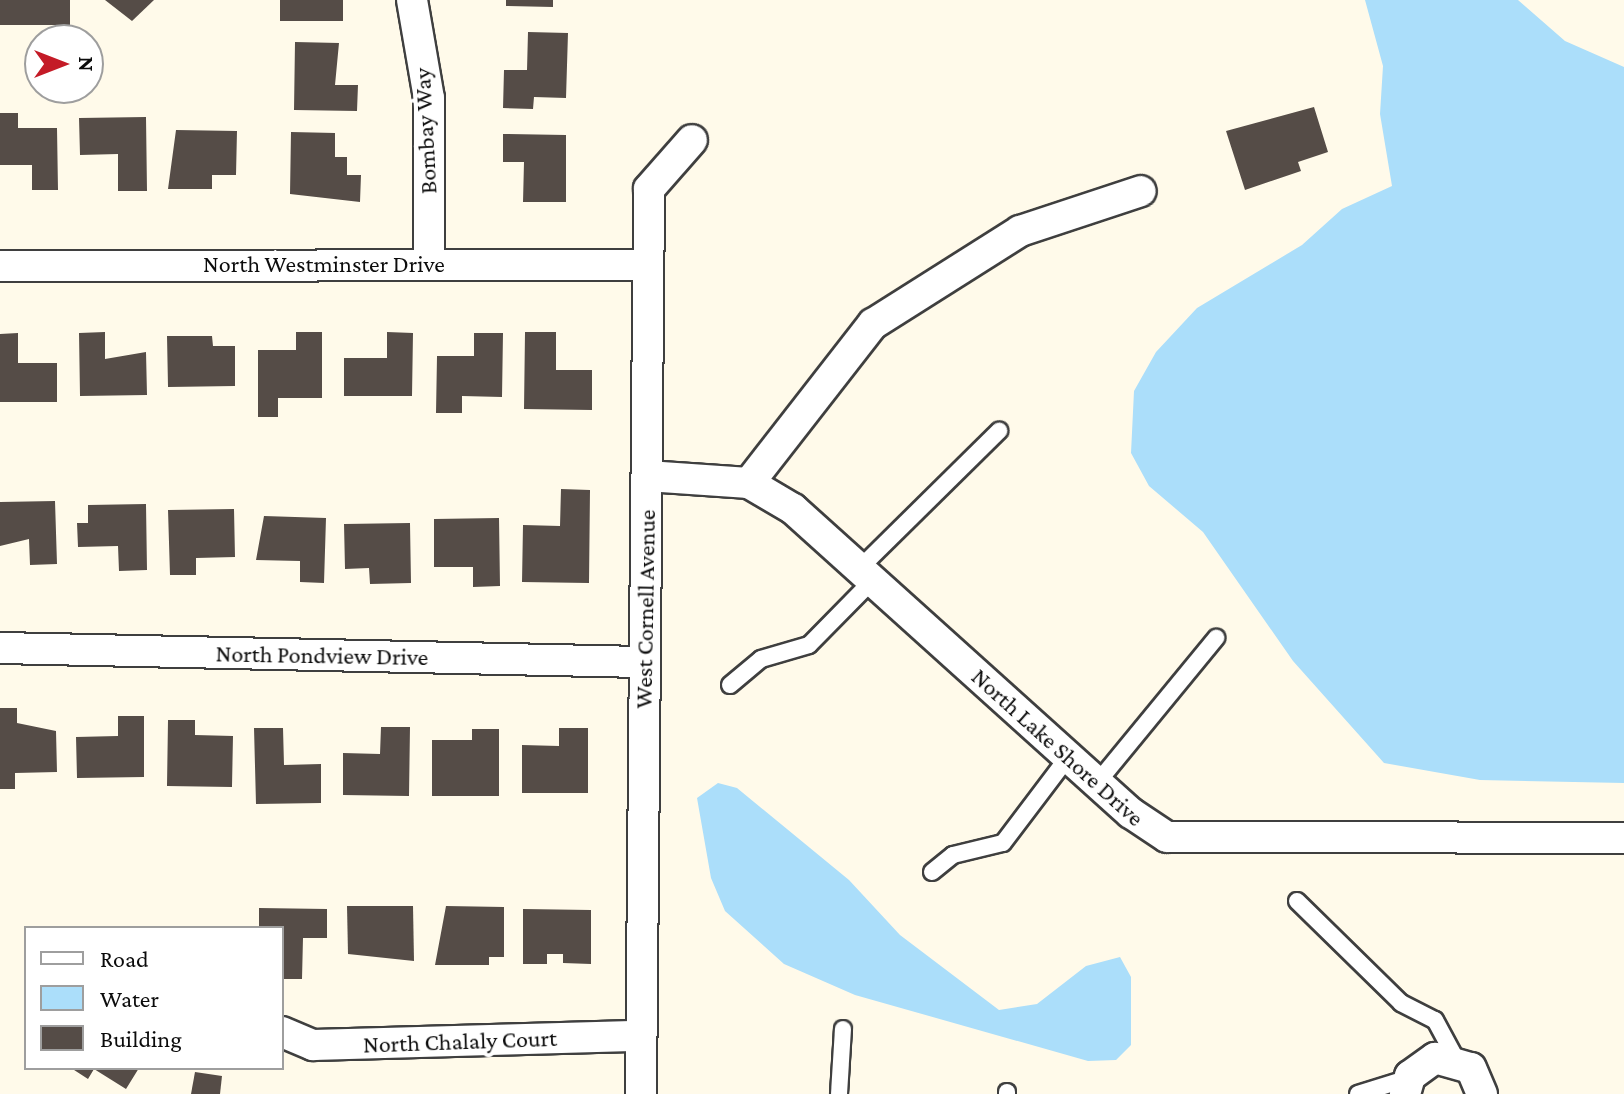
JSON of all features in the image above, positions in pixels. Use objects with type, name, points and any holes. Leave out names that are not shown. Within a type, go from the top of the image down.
[{"type":"street","name":"Bombay Way","points":[[412,0],[429,98],[429,263]]},
{"type":"street","name":"West Cornell Avenue","points":[[641,1094],[649,189],[692,140]]},
{"type":"street","points":[[749,483],[873,324],[1020,231],[1141,191]]},
{"type":"street","name":"North Westminster Drive","points":[[0,266],[648,265]]},
{"type":"street","name":"North Lake Shore Drive","points":[[647,476],[749,483],[793,509],[1097,783],[1167,837],[1624,838]]},
{"type":"street","name":"North Pondview Drive","points":[[0,648],[644,662]]},
{"type":"street","name":"North Chalaly Court","points":[[284,1033],[313,1045],[641,1036]]},
{"type":"street","points":[[1407,1086],[1435,1058],[1456,1059],[1476,1075],[1482,1094]]},
{"type":"lane","points":[[730,685],[761,659],[809,645],[866,575],[999,431]]},
{"type":"lane","points":[[1097,783],[1216,638]]},
{"type":"lane","points":[[932,872],[953,855],[1003,843],[1068,757]]},
{"type":"lane","points":[[1297,901],[1401,1003],[1435,1020],[1456,1059]]},
{"type":"lane","points":[[839,1094],[843,1029]]},
{"type":"lane","points":[[1358,1094],[1407,1086]]},
{"type":"water","points":[[1365,0],[1518,0],[1565,41],[1624,67],[1624,783],[1480,780],[1384,763],[1293,661],[1203,532],[1149,486],[1131,453],[1134,391],[1156,352],[1197,308],[1302,245],[1342,209],[1392,186],[1380,114],[1383,66]]},
{"type":"water","points":[[718,783],[737,788],[849,880],[900,935],[999,1010],[1037,1004],[1086,966],[1120,957],[1131,977],[1131,1045],[1116,1060],[1088,1061],[855,995],[784,964],[725,911],[711,878],[697,798]]},
{"type":"building","points":[[0,0],[70,0],[70,24],[0,25]]},
{"type":"building","points":[[105,0],[154,0],[132,21]]},
{"type":"building","points":[[280,0],[343,0],[343,21],[280,21]]},
{"type":"building","points":[[506,0],[553,0],[553,7],[506,6]]},
{"type":"building","points":[[528,32],[568,33],[566,98],[534,97],[533,109],[503,108],[504,70],[527,70]]},
{"type":"building","points":[[295,42],[339,43],[335,85],[358,85],[357,111],[294,110]]},
{"type":"building","points":[[1314,107],[1328,152],[1298,162],[1301,171],[1245,190],[1226,131]]},
{"type":"building","points":[[0,113],[18,113],[18,128],[57,128],[58,190],[32,190],[32,165],[0,165]]},
{"type":"building","points":[[146,117],[147,191],[118,191],[118,154],[80,155],[79,118]]},
{"type":"building","points":[[176,130],[237,131],[236,175],[212,175],[212,189],[168,189]]},
{"type":"building","points":[[291,132],[335,133],[335,157],[347,157],[347,175],[361,175],[360,202],[290,194]]},
{"type":"building","points":[[503,134],[566,135],[566,202],[523,202],[524,162],[503,162]]},
{"type":"building","points":[[105,332],[105,359],[146,352],[147,395],[80,396],[79,333]]},
{"type":"building","points":[[296,332],[322,332],[322,398],[278,398],[278,417],[258,417],[258,350],[296,350]]},
{"type":"building","points":[[387,332],[413,333],[412,396],[344,396],[344,358],[387,358]]},
{"type":"building","points":[[525,332],[556,332],[556,370],[592,370],[592,410],[524,409]]},
{"type":"building","points":[[18,333],[18,363],[57,363],[57,402],[0,402],[0,334]]},
{"type":"building","points":[[474,333],[503,333],[502,397],[462,396],[462,413],[436,413],[437,356],[474,356]]},
{"type":"building","points":[[167,336],[212,336],[213,346],[235,346],[235,386],[168,387]]},
{"type":"building","points":[[561,489],[590,490],[589,583],[522,582],[523,525],[560,526]]},
{"type":"building","points":[[55,501],[57,564],[30,565],[29,539],[0,546],[0,502]]},
{"type":"building","points":[[146,504],[147,570],[119,571],[118,546],[78,547],[77,523],[88,523],[88,505]]},
{"type":"building","points":[[234,509],[235,557],[196,558],[196,575],[170,575],[168,510]]},
{"type":"building","points":[[264,516],[326,518],[324,583],[300,582],[300,561],[256,560]]},
{"type":"building","points":[[499,518],[500,586],[473,587],[473,567],[434,567],[434,519]]},
{"type":"building","points":[[410,523],[411,583],[370,584],[369,568],[345,569],[344,524]]},
{"type":"building","points":[[0,708],[17,708],[17,723],[56,731],[57,772],[15,773],[15,789],[0,789]]},
{"type":"building","points":[[118,716],[144,716],[144,777],[77,778],[76,737],[118,736]]},
{"type":"building","points":[[168,720],[195,720],[195,735],[233,736],[232,787],[167,786]]},
{"type":"building","points":[[381,727],[410,727],[409,796],[343,795],[343,753],[380,754]]},
{"type":"building","points":[[254,728],[283,728],[284,765],[321,764],[321,803],[256,804]]},
{"type":"building","points":[[559,728],[588,728],[588,793],[522,793],[522,745],[559,746]]},
{"type":"building","points":[[472,729],[499,729],[499,796],[432,796],[432,740],[472,740]]},
{"type":"building","points":[[347,906],[413,906],[414,961],[348,954]]},
{"type":"building","points":[[446,906],[504,907],[504,957],[489,957],[489,965],[435,965]]},
{"type":"building","points":[[259,908],[327,909],[327,938],[303,938],[302,979],[284,979],[284,926],[259,926]]},
{"type":"building","points":[[523,909],[591,910],[591,964],[563,963],[563,954],[547,954],[547,964],[523,964]]},
{"type":"building","points":[[74,1070],[93,1070],[88,1079]]},
{"type":"building","points":[[96,1070],[138,1070],[126,1089]]},
{"type":"building","points":[[195,1072],[222,1076],[220,1094],[191,1094]]}]
